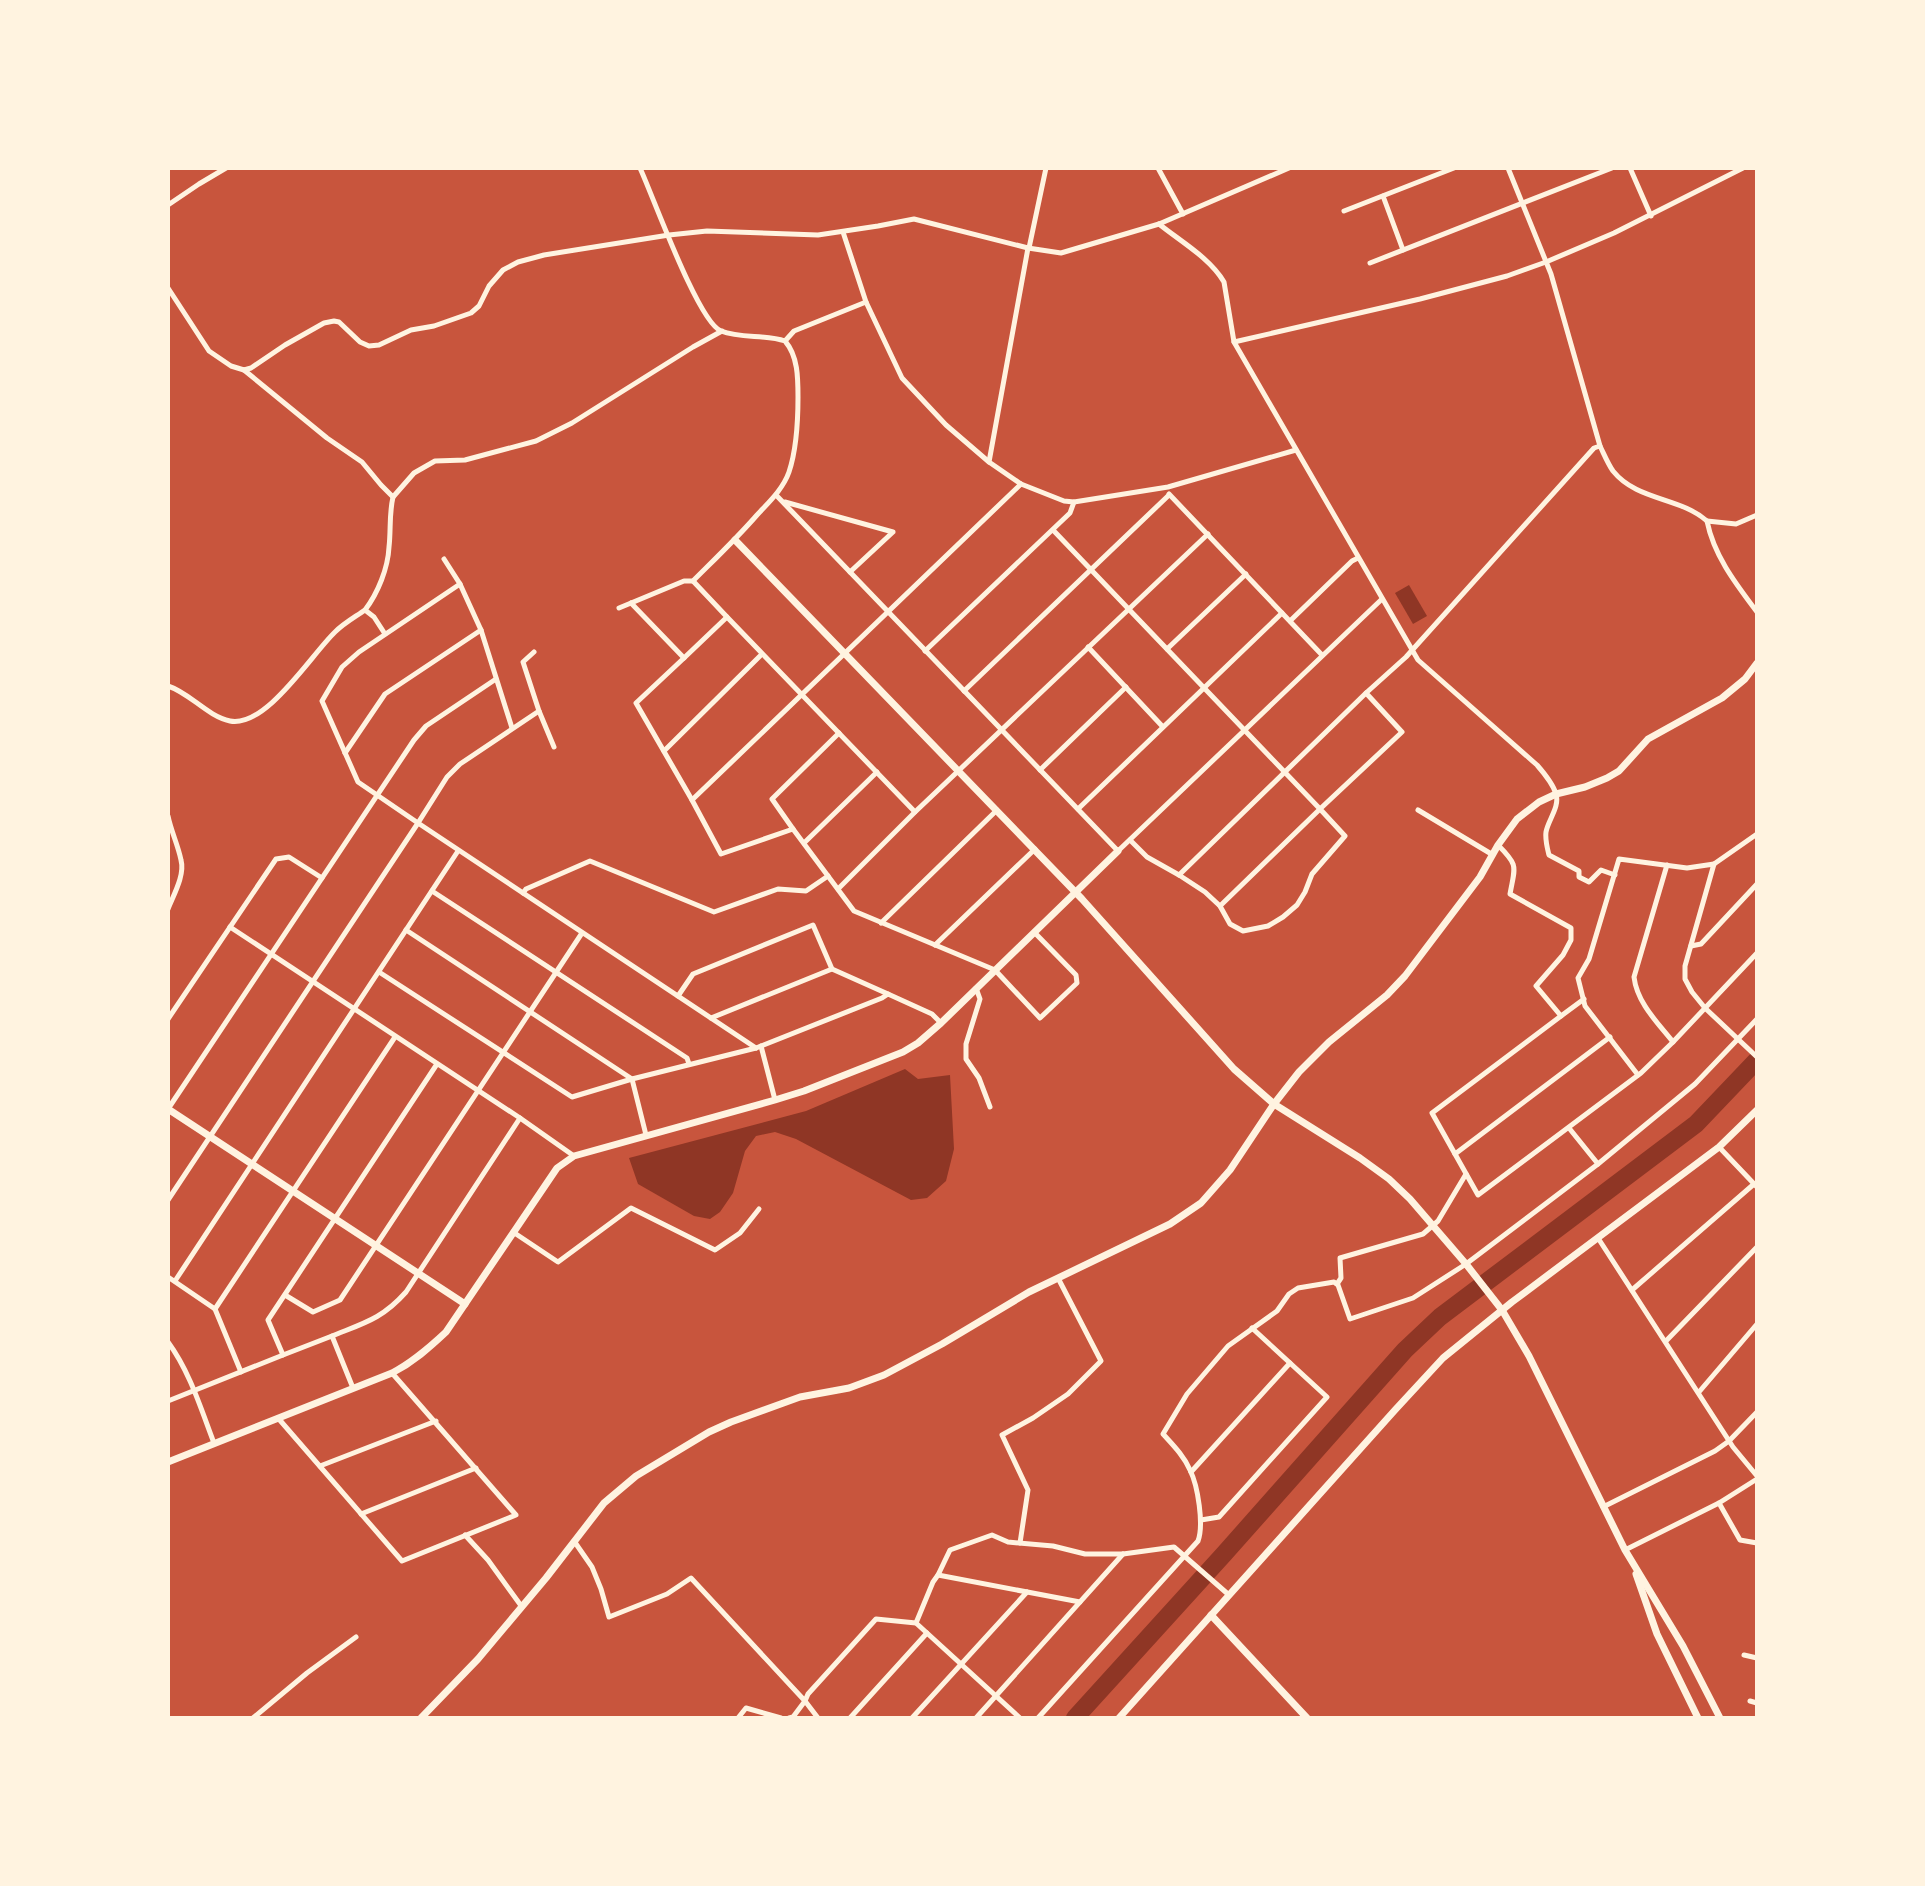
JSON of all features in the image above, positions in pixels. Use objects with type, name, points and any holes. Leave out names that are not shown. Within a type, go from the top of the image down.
[{"type":"street","points":[[168,205],[226,168]]},
{"type":"street","points":[[618,608],[684,581],[693,581],[776,495],[788,475],[794,456],[798,408],[797,372],[792,350],[785,341],[722,331],[711,323],[640,168]]},
{"type":"street","points":[[989,462],[1046,168]]},
{"type":"street","points":[[1158,168],[1183,214]]},
{"type":"street","points":[[244,370],[324,323],[340,322],[365,344],[379,345],[411,331],[471,313],[479,306],[489,286],[503,270],[518,262],[544,255],[706,231],[818,235],[914,219],[1029,248],[1061,253],[1159,224],[1289,168]]},
{"type":"street","points":[[1344,211],[1454,168]]},
{"type":"street","points":[[1508,168],[1551,274],[1600,446],[1612,471],[1625,483],[1648,496],[1692,511],[1707,522],[1736,524],[1757,515]]},
{"type":"street","points":[[1370,263],[1612,168]]},
{"type":"street","points":[[1630,168],[1651,216]]},
{"type":"street","points":[[1234,342],[1507,276],[1651,216],[1743,168]]},
{"type":"street","points":[[1383,196],[1403,250]]},
{"type":"street","points":[[1159,224],[1220,275],[1224,282],[1234,342],[1411,650],[1418,660],[1537,765],[1556,794],[1557,803],[1546,830],[1549,855],[1579,871],[1579,877],[1589,882],[1601,870],[1615,875]]},
{"type":"street","points":[[843,232],[866,302],[902,378],[946,425],[989,462],[1021,484],[1064,501],[1074,502],[1168,487],[1296,450]]},
{"type":"street","points":[[168,288],[209,351],[231,366],[244,370],[327,438],[362,462],[393,497]]},
{"type":"street","points":[[785,341],[793,331],[866,302]]},
{"type":"street","points":[[168,686],[232,721],[243,720],[275,701],[334,633],[365,610],[379,585],[388,557],[393,497],[414,472],[435,461],[465,460],[536,441],[572,423],[722,331]]},
{"type":"street","points":[[1179,874],[1411,650],[1594,448],[1600,446]]},
{"type":"street","points":[[692,800],[1021,484]]},
{"type":"street","points":[[1168,487],[1169,495],[1322,655]]},
{"type":"street","points":[[776,495],[1118,851]]},
{"type":"street","points":[[964,691],[1169,495]]},
{"type":"street","points":[[782,501],[893,532],[850,572]]},
{"type":"street","points":[[925,651],[1070,513],[1074,502]]},
{"type":"street","points":[[1707,522],[1709,533],[1724,565],[1757,612]]},
{"type":"street","points":[[1053,530],[1345,836],[1312,874],[1297,905],[1268,926],[1243,930],[1230,924],[1220,906],[1205,892],[1147,857],[1130,840]]},
{"type":"street","points":[[838,889],[915,812],[1208,534]]},
{"type":"street","points":[[735,540],[1035,849],[1234,1069],[1273,1104],[1389,1179],[1434,1225],[1502,1310],[1529,1356],[1625,1550],[1677,1636],[1720,1718]]},
{"type":"street","points":[[1290,621],[1358,558]]},
{"type":"street","points":[[444,559],[460,584],[481,631],[512,728]]},
{"type":"street","points":[[1167,649],[1245,574]]},
{"type":"street","points":[[693,581],[915,812]]},
{"type":"street","points":[[460,584],[359,652],[342,667],[323,701],[358,782],[582,933],[759,1047],[775,1100]]},
{"type":"street","points":[[168,1461],[392,1373],[427,1350],[446,1332],[466,1304],[557,1168],[574,1156],[804,1091],[918,1043],[1382,599]]},
{"type":"street","points":[[631,603],[684,658]]},
{"type":"street","points":[[365,610],[374,617],[386,634]]},
{"type":"street","points":[[1078,809],[1282,613]]},
{"type":"street","points":[[727,617],[636,703],[721,854],[793,829]]},
{"type":"street","points":[[345,753],[385,694],[481,631]]},
{"type":"street","points":[[1088,647],[1163,727]]},
{"type":"street","points":[[534,652],[523,662],[554,747]]},
{"type":"street","points":[[664,751],[762,654]]},
{"type":"street","points":[[421,1718],[478,1659],[590,1519],[614,1493],[636,1476],[709,1432],[740,1418],[791,1400],[849,1388],[884,1375],[1029,1292],[1170,1224],[1201,1203],[1230,1170],[1273,1104],[1309,1061],[1387,995],[1405,976],[1480,877],[1517,819],[1539,802],[1556,794],[1585,787],[1619,771],[1648,739],[1722,698],[1745,679],[1757,663]]},
{"type":"street","points":[[466,1304],[168,1109],[414,740],[426,726],[496,679]]},
{"type":"street","points":[[1040,770],[1126,687]]},
{"type":"street","points":[[1220,906],[1402,732],[1366,693]]},
{"type":"street","points":[[168,1200],[447,777],[460,764],[539,711]]},
{"type":"street","points":[[839,733],[772,799],[854,911],[995,970],[1041,1018],[1077,983],[1076,975],[1034,932]]},
{"type":"street","points":[[804,843],[877,772]]},
{"type":"street","points":[[881,923],[997,810]]},
{"type":"street","points":[[1418,810],[1493,855]]},
{"type":"street","points":[[168,816],[182,862],[179,880],[168,909]]},
{"type":"street","points":[[1638,1075],[1585,1006],[1578,978],[1589,958],[1619,859],[1687,868],[1714,864],[1757,834]]},
{"type":"street","points":[[1498,845],[1515,867],[1510,894],[1571,928],[1571,940],[1563,955],[1536,986],[1561,1016]]},
{"type":"street","points":[[935,945],[1035,849]]},
{"type":"street","points":[[175,1281],[458,851]]},
{"type":"street","points":[[168,1019],[276,859],[289,857],[322,878]]},
{"type":"street","points":[[523,893],[526,889],[590,861],[714,912],[778,889],[806,891],[828,876]]},
{"type":"street","points":[[1714,864],[1685,966],[1685,979],[1705,1008],[1757,1057]]},
{"type":"street","points":[[1667,865],[1634,977],[1640,1000],[1673,1042]]},
{"type":"street","points":[[1691,946],[1702,944],[1757,884]]},
{"type":"street","points":[[432,891],[687,1058],[689,1064]]},
{"type":"street","points":[[678,996],[693,974],[813,925],[832,969],[932,1014],[941,1023]]},
{"type":"street","points":[[230,927],[574,1156]]},
{"type":"street","points":[[406,930],[632,1079],[646,1135]]},
{"type":"street","points":[[285,1296],[313,1312],[340,1300],[582,933]]},
{"type":"street","points":[[1584,999],[1432,1113],[1478,1195],[1638,1075],[1757,953]]},
{"type":"street","points":[[711,1018],[832,969]]},
{"type":"street","points":[[379,972],[572,1097],[759,1047],[888,994]]},
{"type":"street","points":[[976,988],[980,999],[966,1044],[966,1059],[979,1078],[990,1107]]},
{"type":"street","points":[[168,1002],[176,1006]]},
{"type":"street","points":[[1337,1284],[1350,1319],[1413,1298],[1466,1264],[1598,1164],[1695,1084],[1757,1019]]},
{"type":"street","points":[[215,1309],[396,1037]]},
{"type":"street","points":[[1455,1154],[1610,1037]]},
{"type":"street","points":[[283,1355],[268,1320],[437,1064]]},
{"type":"street","points":[[1119,1718],[1443,1358],[1502,1310],[1719,1147],[1757,1111]]},
{"type":"street","points":[[168,1401],[379,1317],[394,1306],[520,1118]]},
{"type":"street","points":[[1569,1128],[1598,1164]]},
{"type":"street","points":[[1632,1290],[1756,1185],[1719,1147]]},
{"type":"street","points":[[1337,1284],[1341,1278],[1340,1258],[1423,1234],[1434,1225],[1466,1174]]},
{"type":"street","points":[[513,1232],[558,1262],[631,1208],[715,1250],[740,1233],[759,1209]]},
{"type":"street","points":[[1598,1238],[1757,1478],[1719,1503],[1625,1550]]},
{"type":"street","points":[[1666,1341],[1757,1247]]},
{"type":"street","points":[[168,1277],[215,1309],[241,1372]]},
{"type":"street","points":[[1020,1543],[1028,1490],[1002,1435],[1068,1394],[1101,1362],[1058,1278]]},
{"type":"street","points":[[1038,1718],[1198,1541],[1202,1529],[1191,1472],[1164,1434],[1187,1394],[1228,1346],[1277,1311],[1289,1294],[1298,1288],[1334,1282],[1337,1284]]},
{"type":"street","points":[[1699,1392],[1757,1324]]},
{"type":"street","points":[[1201,1520],[1219,1517],[1327,1396],[1252,1328]]},
{"type":"street","points":[[332,1336],[353,1388]]},
{"type":"street","points":[[168,1342],[194,1390],[214,1443]]},
{"type":"street","points":[[1191,1472],[1290,1363]]},
{"type":"street","points":[[278,1418],[402,1561],[516,1515],[392,1373]]},
{"type":"street","points":[[1604,1507],[1716,1451],[1730,1441],[1757,1412]]},
{"type":"street","points":[[320,1466],[436,1421]]},
{"type":"street","points":[[361,1514],[476,1468]]},
{"type":"street","points":[[1719,1503],[1740,1539],[1757,1543]]},
{"type":"street","points":[[465,1535],[488,1560],[522,1606]]},
{"type":"street","points":[[916,1623],[950,1550],[992,1535],[1008,1542],[1053,1546],[1085,1554],[1174,1547],[1229,1595]]},
{"type":"street","points":[[575,1541],[592,1567],[609,1617],[667,1594],[691,1578],[818,1718]]},
{"type":"street","points":[[976,1718],[1123,1553]]},
{"type":"street","points":[[1633,1564],[1657,1634],[1698,1718]]},
{"type":"street","points":[[938,1575],[1080,1602]]},
{"type":"street","points":[[912,1718],[1027,1592]]},
{"type":"street","points":[[1212,1615],[1307,1718]]},
{"type":"street","points":[[789,1718],[793,1717],[808,1694],[876,1619],[916,1623],[1020,1718]]},
{"type":"street","points":[[849,1718],[928,1633]]},
{"type":"street","points":[[253,1718],[356,1637]]},
{"type":"street","points":[[1744,1655],[1757,1658]]},
{"type":"street","points":[[738,1718],[746,1708],[781,1718]]},
{"type":"shaded area","points":[[1409,585],[1427,616],[1413,624],[1395,593]]},
{"type":"shaded area","points":[[905,1069],[918,1079],[950,1075],[954,1149],[946,1181],[927,1198],[911,1200],[796,1139],[775,1132],[756,1136],[745,1151],[733,1193],[720,1212],[710,1219],[694,1216],[638,1184],[629,1158],[806,1111]]},
{"type":"waterway","points":[[1075,1718],[1405,1350],[1440,1317],[1696,1124],[1757,1060]]}]
